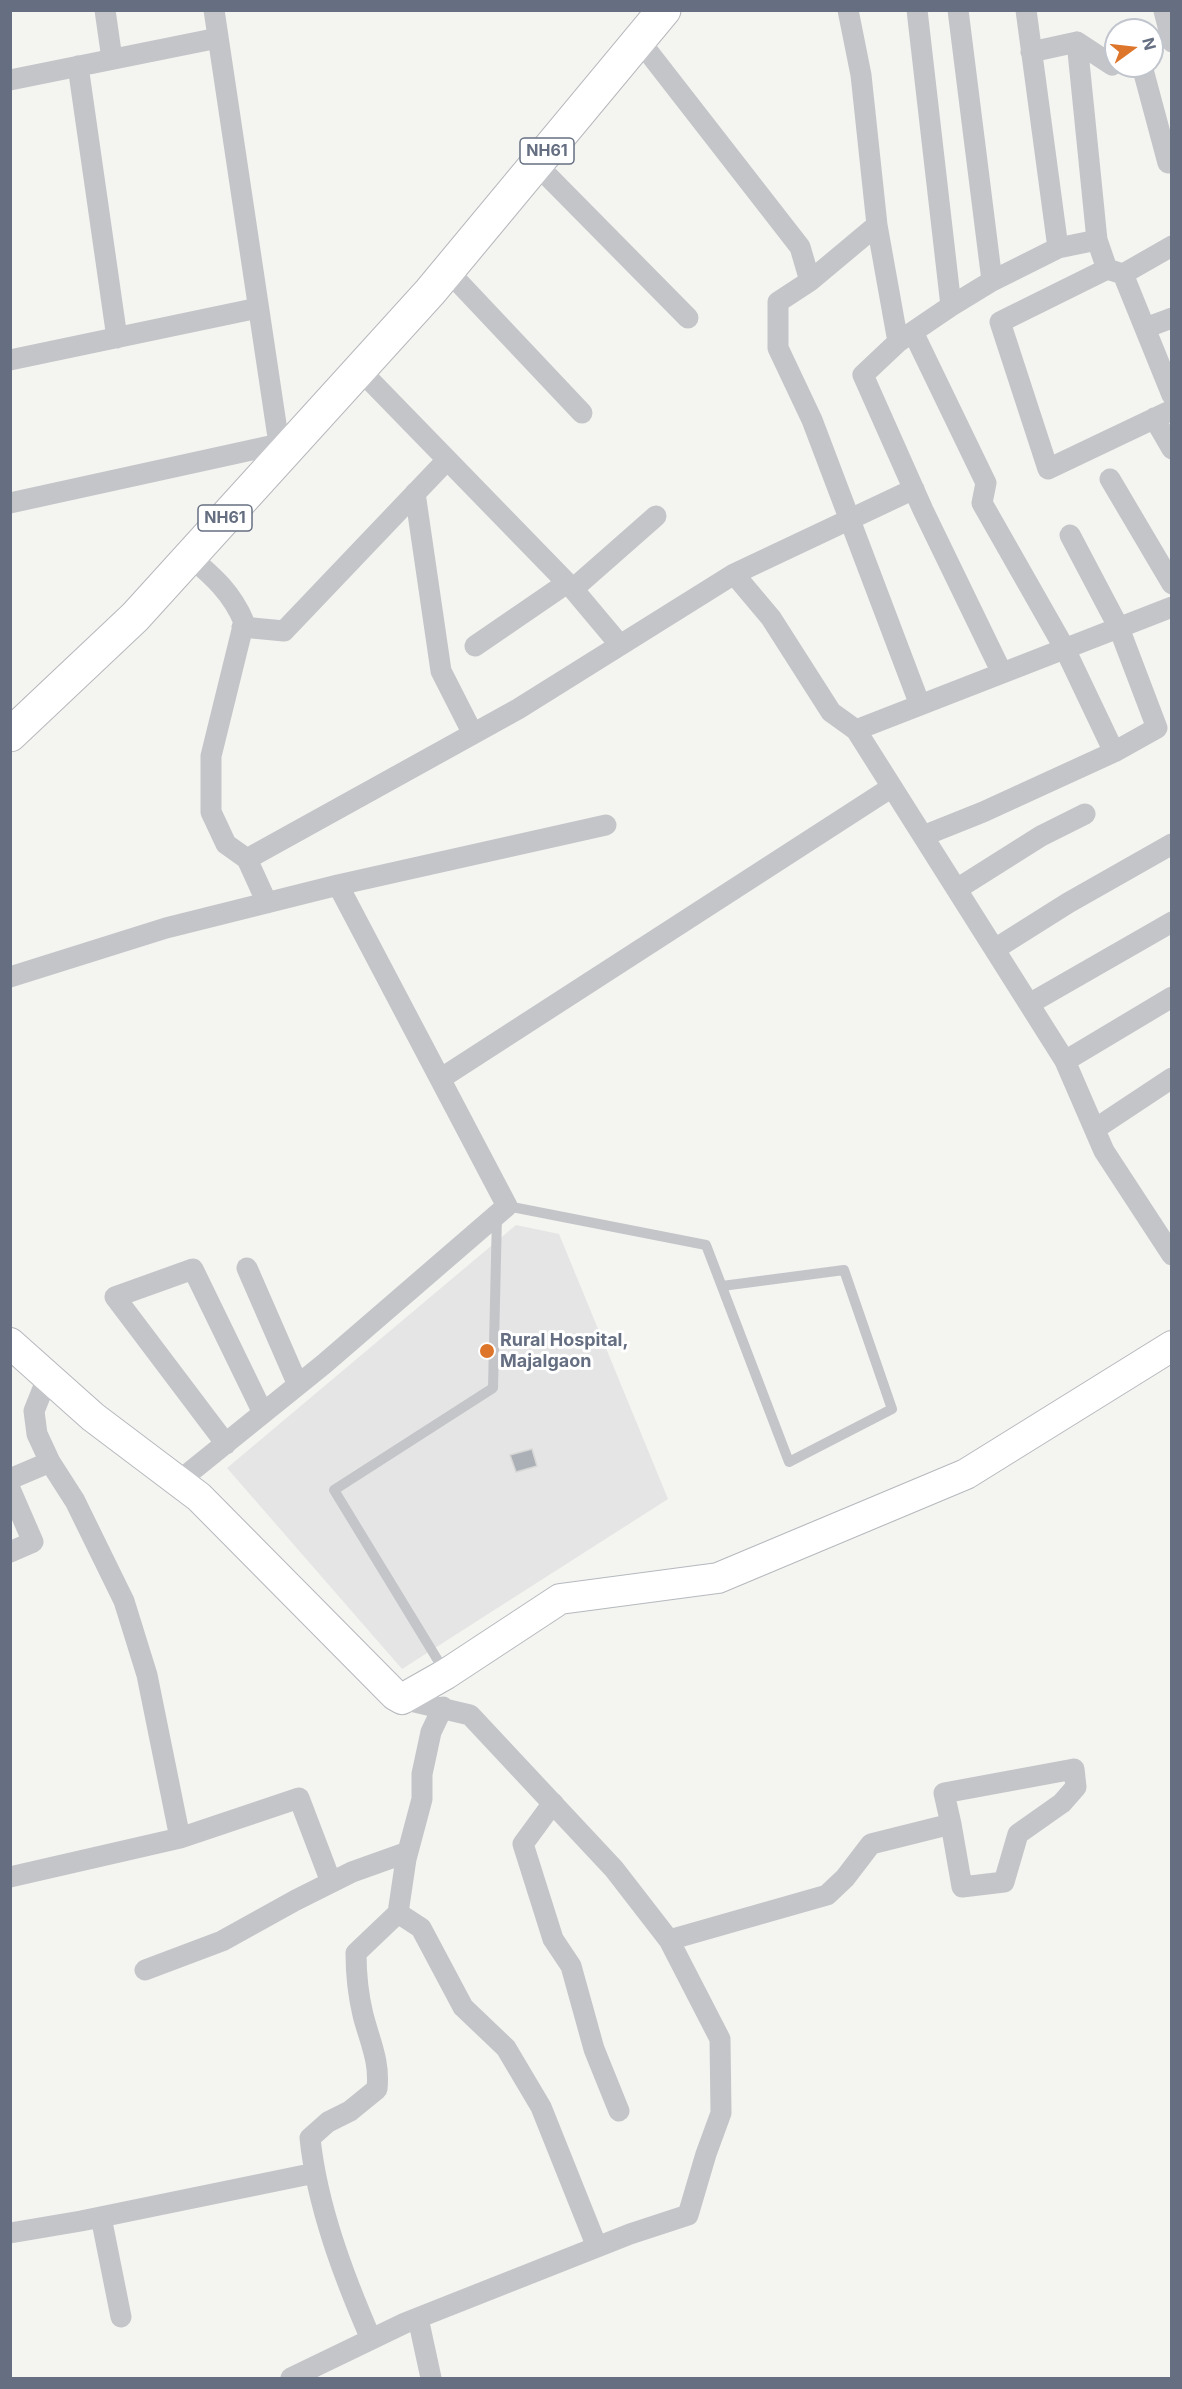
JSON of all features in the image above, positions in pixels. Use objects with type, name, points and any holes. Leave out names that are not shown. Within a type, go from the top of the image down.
[{"type":"main road","name":"NH61","points":[[10,735],[135,617],[360,370],[448,271],[664,10]]},
{"type":"street","points":[[105,10],[112,59]]},
{"type":"street","points":[[10,503],[279,444],[214,10]]},
{"type":"street","points":[[848,10],[861,75],[877,225],[905,337],[986,483],[982,503],[1065,649],[1114,752]]},
{"type":"street","points":[[917,10],[951,306]]},
{"type":"street","points":[[958,10],[992,281]]},
{"type":"street","points":[[1026,10],[1058,248]]},
{"type":"street","points":[[1164,11],[1172,42]]},
{"type":"street","points":[[10,80],[218,38]]},
{"type":"street","points":[[639,40],[800,247],[810,281]]},
{"type":"street","points":[[1031,52],[1077,42],[1104,60]]},
{"type":"street","points":[[1077,42],[1097,240],[1145,328],[1172,395]]},
{"type":"street","points":[[78,66],[117,338]]},
{"type":"street","points":[[1145,78],[1168,163]]},
{"type":"street","points":[[536,164],[688,318]]},
{"type":"street","points":[[877,225],[810,281],[778,302],[778,348],[812,420],[920,705]]},
{"type":"street","points":[[1002,673],[914,489],[863,375],[905,337],[992,281],[1058,248],[1097,240]]},
{"type":"street","points":[[1172,246],[1000,322],[1048,469],[1163,414],[1172,449]]},
{"type":"street","points":[[448,271],[582,413]]},
{"type":"street","points":[[10,360],[258,308]]},
{"type":"street","points":[[1145,328],[1172,318]]},
{"type":"street","points":[[360,370],[570,586],[620,645]]},
{"type":"street","points":[[242,627],[284,631],[447,460]]},
{"type":"street","points":[[1110,479],[1172,584]]},
{"type":"street","points":[[248,859],[518,709],[734,574],[914,489]]},
{"type":"street","points":[[416,493],[441,671],[473,734]]},
{"type":"street","points":[[475,646],[570,586],[656,516]]},
{"type":"street","points":[[923,836],[983,812],[1114,752],[1157,728],[1119,628],[1070,536]]},
{"type":"street","points":[[190,557],[216,578],[236,604],[243,622],[212,756],[211,812],[226,844],[248,859],[267,903]]},
{"type":"street","points":[[734,574],[771,618],[831,712],[856,730],[1065,1061],[1104,1151],[1172,1255]]},
{"type":"street","points":[[856,730],[1172,607]]},
{"type":"street","points":[[440,1079],[892,787]]},
{"type":"street","points":[[957,889],[1041,836],[1085,814]]},
{"type":"street","points":[[10,977],[166,928],[338,885],[606,825]]},
{"type":"street","points":[[994,949],[1068,903],[1172,844]]},
{"type":"street","points":[[178,1481],[298,1385],[502,1210],[440,1079],[338,885]]},
{"type":"street","points":[[1029,1004],[1172,922]]},
{"type":"street","points":[[1065,1061],[1172,997]]},
{"type":"street","points":[[1095,1129],[1172,1078]]},
{"type":"street","points":[[247,1268],[298,1385]]},
{"type":"street","points":[[226,1444],[115,1298],[193,1269],[263,1413]]},
{"type":"street","points":[[402,1699],[446,1674],[560,1599],[718,1578],[966,1474],[1172,1346]]},
{"type":"street","points":[[14,1351],[48,1376],[93,1417],[199,1497],[395,1695],[402,1699],[470,1715],[614,1869],[669,1940],[720,2038],[721,2113],[688,2215],[597,2247],[418,2318],[291,2379]]},
{"type":"street","points":[[48,1376],[34,1410],[37,1434],[50,1462],[75,1501],[124,1602],[147,1675],[180,1838]]},
{"type":"street","points":[[10,1479],[50,1462]]},
{"type":"street","points":[[10,1489],[33,1542],[10,1552]]},
{"type":"street","points":[[371,2339],[320,2198],[310,2138],[328,2122],[350,2111],[377,2089],[379,2071],[363,2014],[356,1976],[356,1953],[398,1913],[408,1852],[422,1799],[422,1774],[431,1732],[443,1707]]},
{"type":"street","points":[[1074,1769],[1076,1787],[1062,1803],[1018,1834],[1004,1882],[962,1887],[951,1824],[944,1793],[1074,1769]]},
{"type":"street","points":[[10,1877],[180,1838],[299,1798],[331,1882]]},
{"type":"street","points":[[553,1803],[523,1844],[553,1939],[571,1966],[594,2049],[620,2111]]},
{"type":"street","points":[[669,1940],[827,1895],[845,1878],[871,1844],[951,1824]]},
{"type":"street","points":[[146,1970],[222,1941],[331,1882],[408,1852]]},
{"type":"street","points":[[398,1913],[421,1928],[463,2007],[506,2048],[541,2107],[597,2247]]},
{"type":"street","points":[[10,2233],[101,2217],[315,2173]]},
{"type":"street","points":[[101,2217],[120,2317]]},
{"type":"street","points":[[418,2318],[431,2379]]},
{"type":"lane","points":[[446,1674],[334,1490],[493,1388],[502,1210],[706,1245],[789,1462],[892,1409],[844,1270],[722,1286]]},
{"type":"shaded area","name":"Rural Hospital, Majalgaon","points":[[516,1225],[559,1234],[668,1499],[402,1669],[227,1468]]},
{"type":"building","points":[[532,1449],[537,1466],[516,1472],[510,1455]]},
{"type":"place","name":"Rural Hospital, Majalgaon","points":[[487,1351]]}]
